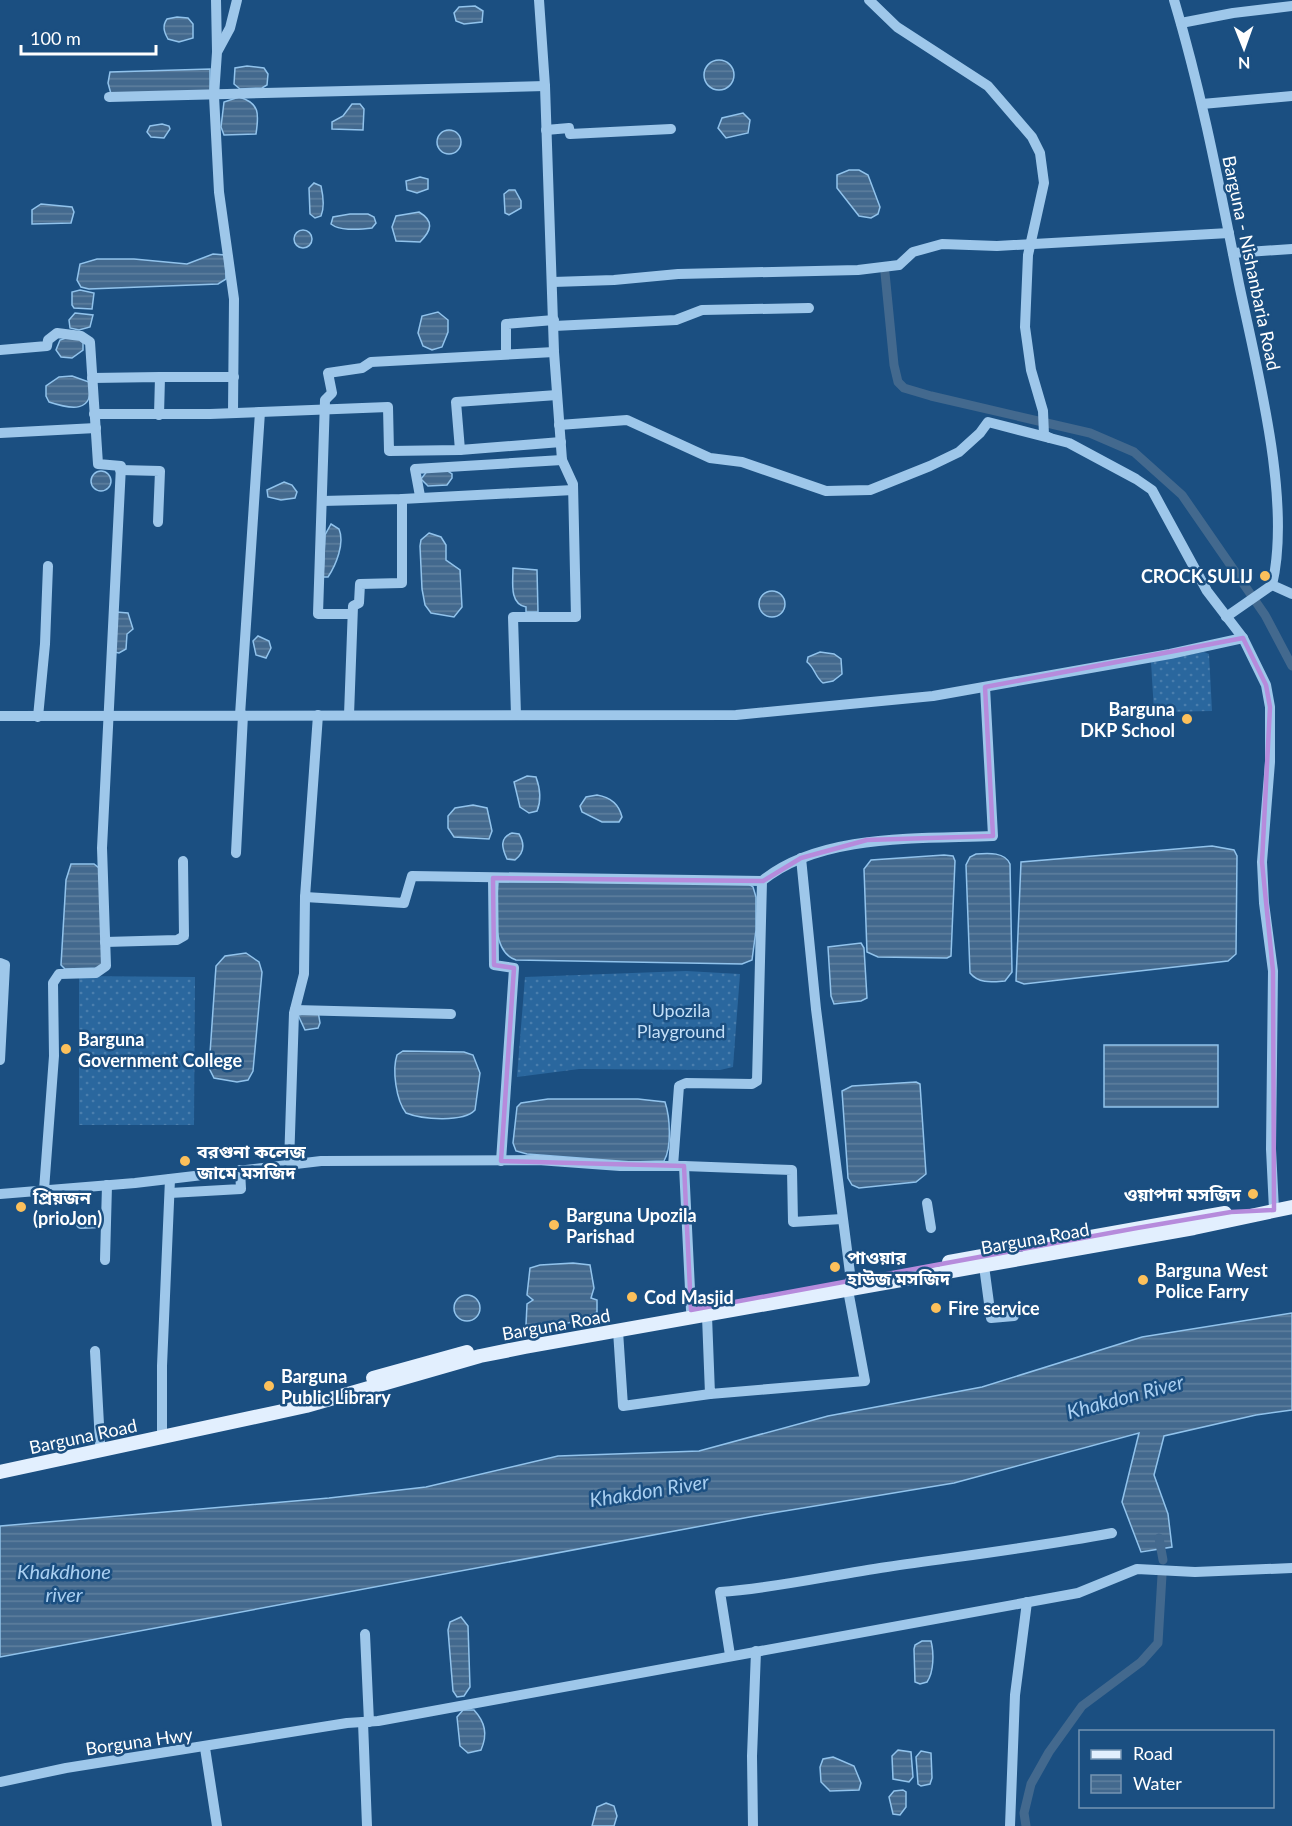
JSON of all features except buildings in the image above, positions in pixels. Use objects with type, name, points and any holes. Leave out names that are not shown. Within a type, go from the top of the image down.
[{"type":"main road","name":"Barguna Road","points":[[0,1464],[162,1431],[339,1389],[452,1355],[691,1310],[984,1266],[1194,1228],[1291,1207]]},
{"type":"main road","name":"Barguna Road","points":[[0,1472],[306,1406],[480,1356],[707,1316],[849,1285],[1231,1212],[1270,1211]]},
{"type":"street","points":[[216,0],[217,52],[214,96],[219,192],[234,299],[233,412]]},
{"type":"street","points":[[217,52],[230,28],[237,0]]},
{"type":"street","points":[[516,715],[513,617],[576,617],[573,490],[562,460],[554,352],[545,86],[539,0]]},
{"type":"street","points":[[869,0],[897,27],[988,86],[1032,137],[1042,159],[1044,183],[1028,255],[1025,327],[1031,370],[1043,411],[1047,437]]},
{"type":"street","name":"Barguna - Nishanbaria Road","points":[[1174,0],[1202,104],[1261,388],[1278,494],[1279,560],[1272,585]]},
{"type":"street","points":[[1181,23],[1233,13],[1292,6]]},
{"type":"street","points":[[109,97],[545,86]]},
{"type":"street","points":[[1202,104],[1292,96]]},
{"type":"street","points":[[546,130],[569,128],[570,134],[671,129]]},
{"type":"street","points":[[553,282],[614,280],[678,274],[858,270],[899,265],[913,252],[942,244],[997,246],[1229,233]]},
{"type":"street","points":[[1233,253],[1292,249]]},
{"type":"street","points":[[506,352],[506,324],[676,320],[702,310],[809,308]]},
{"type":"street","points":[[0,350],[47,346],[48,340],[57,333],[81,336],[90,342],[98,464],[120,466],[102,848],[106,966],[96,973],[59,974],[53,983],[54,1056],[44,1190]]},
{"type":"street","points":[[352,614],[318,614],[325,400],[329,399],[332,393],[328,374],[362,368],[371,362],[506,352],[554,352]]},
{"type":"street","points":[[159,415],[160,377]]},
{"type":"street","points":[[92,378],[234,377]]},
{"type":"street","points":[[460,450],[456,402],[557,395]]},
{"type":"street","points":[[94,414],[159,415],[388,407],[389,450],[460,450],[561,442]]},
{"type":"street","points":[[236,853],[241,715],[260,412]]},
{"type":"street","points":[[559,425],[627,420],[710,458],[742,462],[826,491],[870,489],[930,466],[959,452],[980,434],[988,422],[1069,443],[1136,478],[1152,490],[1194,568],[1226,617],[1243,638],[1263,678],[1270,708],[1270,762],[1262,862],[1272,971],[1270,1211]]},
{"type":"street","points":[[0,433],[96,428]]},
{"type":"street","points":[[420,496],[415,469],[562,460]]},
{"type":"street","points":[[120,470],[160,471],[158,522]]},
{"type":"street","points":[[322,501],[573,490]]},
{"type":"street","points":[[349,715],[353,606],[359,603],[360,584],[402,583],[402,499]]},
{"type":"street","points":[[38,717],[45,644],[48,566]]},
{"type":"street","points":[[1226,617],[1272,585],[1292,594]]},
{"type":"street","points":[[0,716],[736,715],[933,696],[1194,650],[1243,638]]},
{"type":"street","points":[[305,897],[404,903],[412,876],[762,881],[801,858],[867,840],[993,836],[985,687]]},
{"type":"street","points":[[289,1164],[295,1010],[304,974],[305,897],[318,715]]},
{"type":"street","points":[[618,1331],[623,1406],[710,1394],[865,1381],[849,1285],[814,999],[801,858]]},
{"type":"street","points":[[105,942],[177,940],[184,936],[183,861]]},
{"type":"street","points":[[493,878],[494,965],[514,968],[501,1161]]},
{"type":"street","points":[[691,1310],[678,1166],[679,1086],[686,1083],[752,1084],[757,1081],[762,881]]},
{"type":"street","points":[[0,963],[5,966],[0,1060]]},
{"type":"street","points":[[295,1010],[451,1014]]},
{"type":"street","points":[[0,1194],[170,1179],[289,1164],[403,1159],[538,1160],[792,1170],[793,1222],[842,1219]]},
{"type":"street","points":[[170,1193],[241,1190],[240,1170]]},
{"type":"street","points":[[162,1431],[162,1366],[170,1179]]},
{"type":"street","points":[[105,1260],[106,1185]]},
{"type":"street","points":[[927,1203],[931,1228]]},
{"type":"street","points":[[81,1224],[105,1224]]},
{"type":"street","points":[[984,1266],[991,1318],[1014,1316]]},
{"type":"street","points":[[707,1316],[710,1394]]},
{"type":"street","points":[[95,1351],[100,1443]]},
{"type":"street","points":[[730,1655],[720,1593],[771,1589],[885,1568],[992,1554],[1112,1533]]},
{"type":"street","points":[[205,1748],[366,1722],[1078,1593],[1137,1569],[1195,1572],[1292,1568]]},
{"type":"street","points":[[1010,1826],[1015,1695],[1027,1602]]},
{"type":"street","points":[[365,1634],[368,1826]]},
{"type":"street","points":[[753,1826],[752,1756],[756,1651]]},
{"type":"street","name":"Borguna Hwy","points":[[0,1782],[66,1768],[205,1748],[217,1826]]},
{"type":"highlighted area","points":[[1243,638],[1266,685],[1270,707],[1262,862],[1273,971],[1274,1210],[1231,1212],[1137,1228],[691,1310],[684,1166],[501,1161],[514,968],[494,965],[493,878],[763,881],[801,858],[867,840],[993,836],[985,687]]},
{"type":"green space","points":[[1204,652],[1209,654],[1212,711],[1154,712],[1151,662]]},
{"type":"green space","name":"Upozila Playground","points":[[686,971],[740,974],[733,1067],[720,1070],[579,1069],[517,1077],[525,977]]},
{"type":"green space","points":[[79,976],[195,977],[194,1125],[79,1125]]},
{"type":"water","points":[[475,6],[483,11],[482,22],[464,24],[456,21],[454,13],[459,7]]},
{"type":"water","points":[[188,18],[193,24],[193,38],[179,42],[168,39],[164,24],[167,19]]},
{"type":"water","points":[[719,60],[729,65],[734,75],[729,85],[719,90],[709,85],[704,75],[709,65]]},
{"type":"water","points":[[247,66],[264,68],[268,74],[267,85],[262,88],[240,89],[234,84],[235,68]]},
{"type":"water","points":[[210,69],[210,91],[111,94],[108,83],[110,72]]},
{"type":"water","points":[[239,97],[251,102],[257,110],[256,134],[224,135],[221,127],[224,102]]},
{"type":"water","points":[[352,104],[360,104],[364,109],[363,130],[332,129],[332,122],[343,116]]},
{"type":"water","points":[[743,113],[750,120],[748,133],[726,138],[718,128],[722,118]]},
{"type":"water","points":[[162,124],[169,126],[170,129],[164,138],[151,137],[147,132],[150,126]]},
{"type":"water","points":[[449,130],[458,133],[461,142],[458,151],[449,154],[440,151],[437,142],[440,133]]},
{"type":"water","points":[[849,170],[859,170],[868,175],[880,207],[878,214],[871,218],[859,216],[837,188],[837,175]]},
{"type":"water","points":[[420,177],[428,179],[428,189],[417,193],[407,190],[406,181]]},
{"type":"water","points":[[314,183],[321,186],[323,201],[321,216],[315,218],[310,214],[309,188]]},
{"type":"water","points":[[509,190],[515,190],[521,201],[521,208],[509,215],[505,213],[504,194]]},
{"type":"water","points":[[41,204],[72,207],[74,212],[71,223],[32,224],[32,210]]},
{"type":"water","points":[[419,212],[424,215],[430,226],[424,238],[420,242],[396,241],[392,227],[396,216]]},
{"type":"water","points":[[368,214],[374,217],[376,223],[372,228],[356,229],[335,227],[331,224],[333,217]]},
{"type":"water","points":[[303,230],[309,233],[312,239],[309,245],[303,248],[297,245],[294,239],[297,233]]},
{"type":"water","points":[[213,254],[225,255],[226,279],[218,284],[89,289],[81,287],[77,280],[80,264],[97,259],[134,259],[187,264]]},
{"type":"water","points":[[80,290],[94,293],[92,309],[74,308],[72,305],[72,292]]},
{"type":"water","points":[[438,312],[448,320],[448,332],[442,347],[432,350],[423,346],[418,333],[422,316]]},
{"type":"water","points":[[75,313],[93,315],[90,327],[79,330],[70,328],[69,320]]},
{"type":"water","points":[[69,337],[79,339],[83,343],[83,350],[72,358],[61,357],[56,350],[60,340]]},
{"type":"water","points":[[72,376],[89,382],[90,392],[85,404],[72,407],[49,402],[46,396],[46,386],[59,377]]},
{"type":"water","points":[[428,470],[446,470],[452,474],[452,478],[447,485],[428,486],[421,479]]},
{"type":"water","points":[[101,471],[108,474],[111,481],[108,488],[101,491],[94,488],[91,481],[94,474]]},
{"type":"water","points":[[284,482],[292,485],[297,492],[295,498],[281,500],[268,497],[267,490]]},
{"type":"water","points":[[331,524],[339,529],[341,541],[337,560],[331,572],[328,577],[323,577],[325,535]]},
{"type":"water","points":[[429,533],[441,537],[446,545],[446,560],[460,570],[462,607],[454,617],[431,613],[425,605],[420,546],[421,540]]},
{"type":"water","points":[[513,568],[537,570],[538,612],[526,612],[526,607],[517,602],[514,597]]},
{"type":"water","points":[[772,591],[781,595],[785,604],[781,613],[772,617],[763,613],[759,604],[763,595]]},
{"type":"water","points":[[116,612],[128,613],[133,629],[127,634],[126,649],[119,653],[114,652]]},
{"type":"water","points":[[258,636],[269,641],[271,648],[266,658],[256,655],[253,641]]},
{"type":"water","points":[[820,652],[834,654],[841,659],[842,674],[833,681],[823,683],[807,662],[808,657]]},
{"type":"water","points":[[527,776],[536,777],[540,794],[537,811],[529,813],[520,807],[514,782]]},
{"type":"water","points":[[597,795],[606,797],[616,805],[622,817],[619,822],[602,822],[582,812],[580,806],[586,797]]},
{"type":"water","points":[[473,805],[487,808],[492,831],[489,839],[454,837],[448,828],[448,816],[455,808]]},
{"type":"water","points":[[512,833],[519,834],[523,845],[522,851],[515,860],[507,859],[503,847],[503,841]]},
{"type":"water","points":[[1212,846],[1234,850],[1237,856],[1236,954],[1228,961],[1024,984],[1016,981],[1021,862]]},
{"type":"water","points":[[976,854],[1000,855],[1010,864],[1012,972],[1005,981],[982,981],[970,973],[966,865],[970,857]]},
{"type":"water","points":[[953,856],[955,861],[951,956],[947,958],[878,957],[867,952],[864,869],[871,860]]},
{"type":"water","points":[[71,864],[94,864],[99,868],[104,963],[100,968],[65,969],[61,965],[66,880]]},
{"type":"water","points":[[498,882],[747,883],[753,887],[756,897],[756,930],[752,960],[742,964],[516,960],[507,955],[498,937],[496,914]]},
{"type":"water","points":[[861,943],[864,948],[867,998],[861,1001],[834,1004],[831,996],[828,947]]},
{"type":"water","points":[[246,953],[259,962],[262,972],[253,1071],[248,1080],[237,1082],[214,1078],[209,1068],[216,966],[225,956]]},
{"type":"water","points":[[318,1011],[320,1023],[318,1028],[305,1030],[298,1015]]},
{"type":"water","points":[[1104,1045],[1218,1045],[1218,1107],[1104,1107]]},
{"type":"water","points":[[403,1051],[464,1052],[473,1055],[480,1073],[475,1110],[461,1117],[452,1118],[421,1117],[406,1113],[397,1093],[395,1077],[397,1055]]},
{"type":"water","points":[[916,1082],[920,1084],[926,1174],[916,1182],[859,1188],[852,1185],[848,1178],[842,1091],[852,1086]]},
{"type":"water","points":[[548,1099],[638,1099],[665,1102],[669,1132],[667,1155],[664,1161],[632,1162],[527,1154],[516,1151],[513,1143],[517,1107],[521,1103]]},
{"type":"water","points":[[573,1263],[590,1265],[594,1288],[591,1298],[597,1300],[597,1312],[582,1320],[530,1331],[526,1325],[527,1304],[533,1300],[527,1295],[530,1268],[540,1265]]},
{"type":"water","points":[[467,1295],[476,1299],[480,1308],[476,1317],[467,1321],[458,1317],[454,1308],[458,1299]]},
{"type":"water","name":"Khakdhone river","points":[[1292,1313],[1292,1410],[1256,1415],[1164,1436],[1154,1475],[1168,1514],[1172,1547],[1141,1552],[1122,1502],[1139,1433],[954,1483],[755,1516],[0,1657],[0,1526],[329,1498],[426,1487],[558,1456],[699,1451],[828,1416],[982,1387],[1142,1337]]},
{"type":"water","points":[[461,1617],[468,1626],[470,1687],[464,1696],[457,1697],[453,1691],[448,1630],[450,1622]]},
{"type":"water","points":[[922,1641],[931,1641],[933,1662],[927,1682],[920,1684],[915,1682],[914,1649],[915,1645]]},
{"type":"water","points":[[463,1710],[474,1710],[481,1719],[485,1733],[481,1750],[468,1753],[460,1746],[457,1717]]},
{"type":"water","points":[[898,1750],[911,1752],[913,1777],[909,1782],[893,1779],[892,1756]]},
{"type":"water","points":[[921,1751],[931,1753],[932,1778],[930,1784],[921,1786],[918,1784],[916,1757]]},
{"type":"water","points":[[833,1757],[854,1766],[861,1783],[859,1790],[830,1791],[821,1782],[820,1767],[823,1759]]},
{"type":"water","points":[[894,1791],[906,1792],[906,1807],[900,1815],[893,1814],[889,1797]]},
{"type":"water","points":[[606,1803],[614,1806],[617,1816],[614,1826],[592,1826],[597,1807]]},
{"type":"waterway","points":[[885,273],[894,365],[898,382],[904,388],[1090,433],[1134,452],[1182,495],[1265,615],[1292,666]]},
{"type":"waterway","points":[[1159,1538],[1163,1560]]},
{"type":"waterway","points":[[1026,1826],[1024,1813],[1031,1784],[1049,1752],[1082,1706],[1141,1662],[1158,1643],[1162,1575]]},
{"type":"place","name":"CROCK SULIJ","points":[[1265,576]]},
{"type":"place","name":"Barguna DKP School","points":[[1187,719]]},
{"type":"place","name":"Barguna Government College","points":[[66,1049]]},
{"type":"place","name":"বরগুনা কলেজ জামে মসজিদ","points":[[185,1161]]},
{"type":"place","name":"ওয়াপদা মসজিদ","points":[[1253,1194]]},
{"type":"place","name":"প্রিয়জন (prioJon)","points":[[21,1207]]},
{"type":"place","name":"Barguna Upozila Parishad","points":[[554,1225]]},
{"type":"place","name":"পাওয়ার হাউজ মসজিদ","points":[[835,1267]]},
{"type":"place","name":"Barguna West Police Farry","points":[[1143,1280]]},
{"type":"place","name":"Cod Masjid","points":[[632,1297]]},
{"type":"place","name":"Fire service","points":[[936,1308]]},
{"type":"place","name":"Barguna Public Library","points":[[269,1386]]},
{"type":"water label","name":"Khakdon River","points":[[1125,1396]]},
{"type":"water label","name":"Khakdon River","points":[[649,1490]]}]
